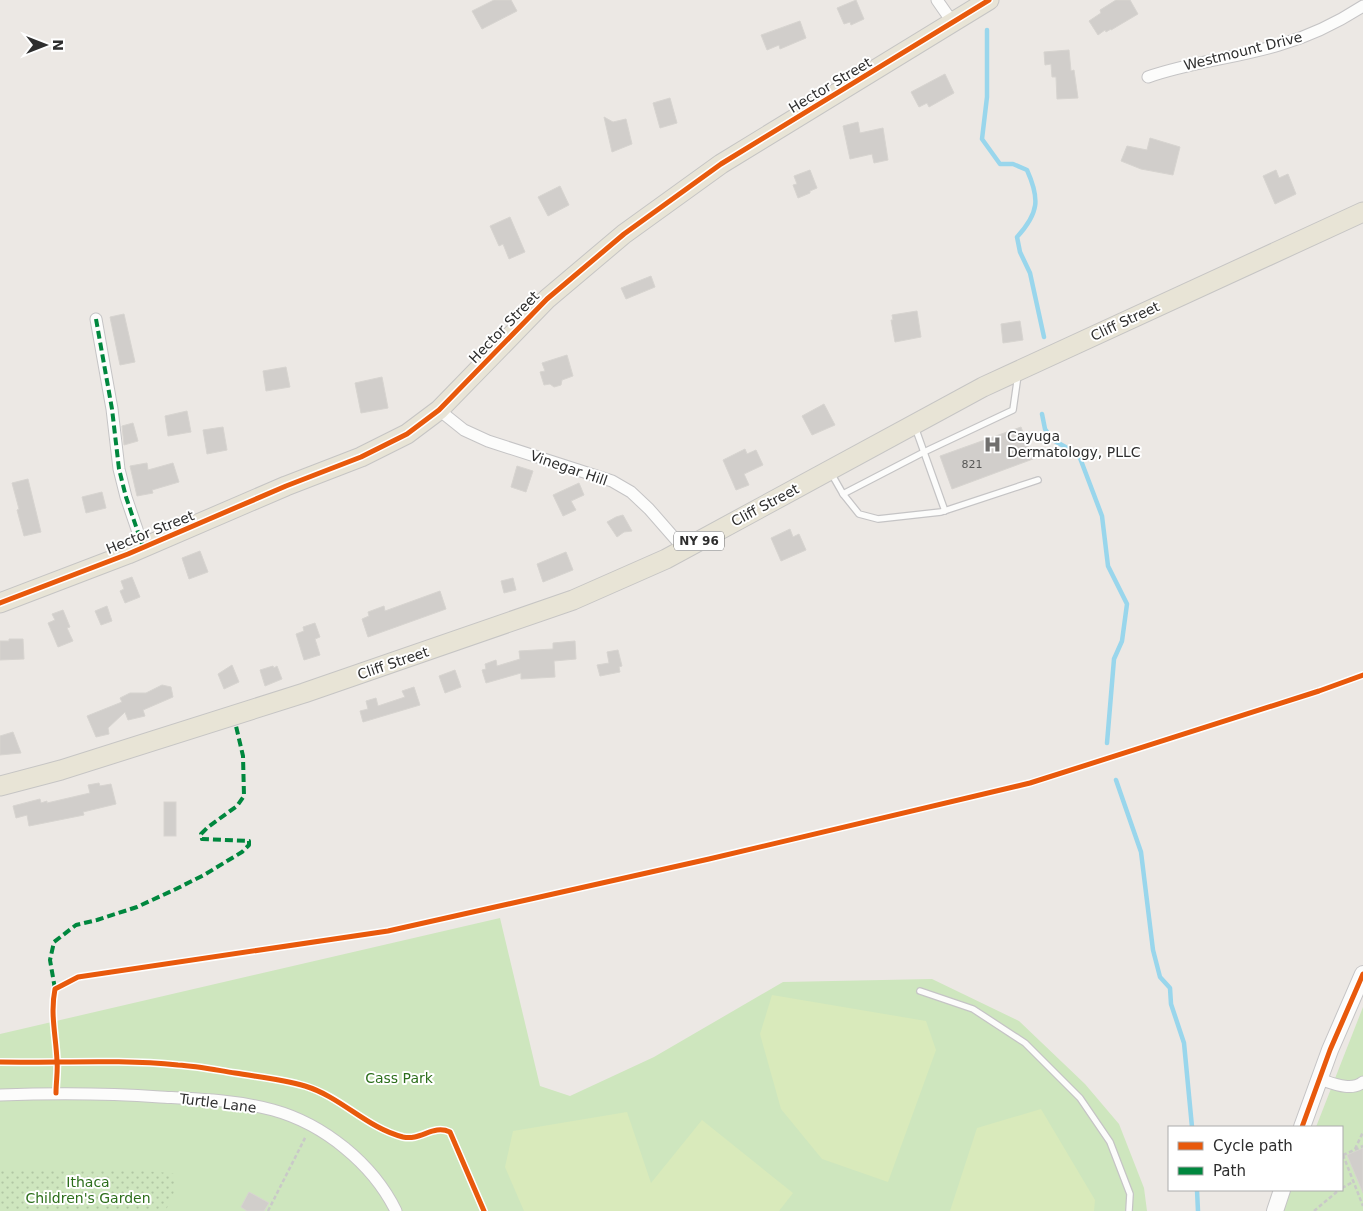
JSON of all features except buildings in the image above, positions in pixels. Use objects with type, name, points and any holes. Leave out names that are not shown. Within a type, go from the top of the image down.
[{"type":"main road","name":"Hector Street","points":[[0,603],[144,547],[286,486],[361,457],[408,434],[439,410],[547,299],[624,234],[721,164],[989,0]]},
{"type":"main road","name":"Cliff Street","points":[[0,786],[61,770],[295,696],[544,611],[620,580],[684,549],[983,387],[1363,212]]},
{"type":"main road","points":[[1302,1126],[1336,1034],[1358,996],[1363,974]]},
{"type":"main road","points":[[1275,1211],[1282,1191]]},
{"type":"street","points":[[937,0],[953,23]]},
{"type":"street","name":"Westmount Drive","points":[[1148,77],[1173,68],[1277,46],[1296,40],[1341,21],[1363,6]]},
{"type":"street","points":[[96,320],[112,409],[119,469],[126,497],[144,547]]},
{"type":"street","name":"Vinegar Hill","points":[[439,410],[464,430],[480,438],[612,481],[631,492],[649,509],[684,549]]},
{"type":"street","points":[[1319,1079],[1341,1086],[1359,1086],[1363,1082]]},
{"type":"street","name":"Turtle Lane","points":[[0,1095],[56,1093],[137,1095],[217,1100],[273,1110],[312,1126],[349,1152],[378,1182],[396,1211]]},
{"type":"lane","points":[[843,494],[924,452],[1013,410],[1019,370]]},
{"type":"lane","points":[[914,425],[945,511]]},
{"type":"lane","points":[[830,471],[843,494],[859,514],[878,519],[945,511],[1038,480]]},
{"type":"lane","points":[[920,991],[973,1009],[1025,1043],[1080,1098],[1110,1142],[1130,1194],[1129,1211]]},
{"type":"path","points":[[268,1211],[312,1126]]},
{"type":"path","points":[[1354,1150],[1363,1132]]},
{"type":"path","points":[[1343,1155],[1363,1146]]},
{"type":"path","points":[[1343,1157],[1363,1206]]},
{"type":"path","points":[[1343,1187],[1353,1182]]},
{"type":"path","points":[[1314,1211],[1338,1191]]},
{"type":"green space","name":"Cass Park","points":[[500,918],[540,1086],[570,1096],[654,1057],[783,982],[932,979],[1019,1021],[1085,1084],[1119,1124],[1144,1188],[1147,1211],[0,1211],[0,1034]]},
{"type":"green space","points":[[772,995],[926,1021],[936,1050],[888,1182],[822,1159],[781,1109],[760,1034]]},
{"type":"green space","points":[[1363,1007],[1363,1211],[1277,1211],[1287,1191],[1343,1191],[1343,1126],[1316,1126]]},
{"type":"green space","points":[[1041,1109],[1095,1200],[1094,1211],[950,1211],[977,1128]]},
{"type":"green space","points":[[627,1112],[651,1183],[702,1120],[793,1193],[779,1211],[524,1211],[505,1167],[513,1131]]},
{"type":"green space","name":"Ithaca Children's Garden","points":[[0,1169],[110,1170],[176,1174],[173,1198],[165,1211],[0,1211]]},
{"type":"waterway","points":[[987,30],[987,97],[982,139],[1000,164],[1013,164],[1027,170],[1034,189],[1035,205],[1033,213],[1017,237],[1020,252],[1030,273],[1044,337]]},
{"type":"waterway","points":[[1042,414],[1045,429],[1053,440],[1080,458],[1102,516],[1108,566],[1127,604],[1122,641],[1114,659],[1107,743]]},
{"type":"waterway","points":[[1116,780],[1141,852],[1153,950],[1160,977],[1170,988],[1171,1004],[1184,1043],[1192,1126]]},
{"type":"waterway","points":[[1197,1191],[1198,1211]]},
{"type":"marked path","points":[[96,319],[112,409],[119,469],[126,497],[143,547]]},
{"type":"marked path","points":[[55,989],[50,960],[54,942],[76,925],[137,907],[176,889],[204,875],[242,852],[249,845],[249,841],[202,839],[201,834],[237,806],[244,796],[243,756],[236,726]]},
{"type":"cycle path","points":[[0,603],[128,554],[286,486],[361,457],[407,434],[439,410],[547,299],[624,234],[721,164],[989,0]]},
{"type":"cycle path","points":[[56,1093],[57,1065],[53,1007],[55,989],[78,977],[388,931],[709,859],[1030,783],[1319,691],[1363,675]]},
{"type":"cycle path","points":[[1302,1126],[1330,1050],[1363,974]]},
{"type":"cycle path","points":[[0,1062],[156,1063],[206,1068],[305,1086],[330,1097],[390,1133],[409,1138],[438,1130],[450,1132],[484,1211]]},
{"type":"place","name":"Cayuga Dermatology, PLLC","points":[[993,444]]}]
